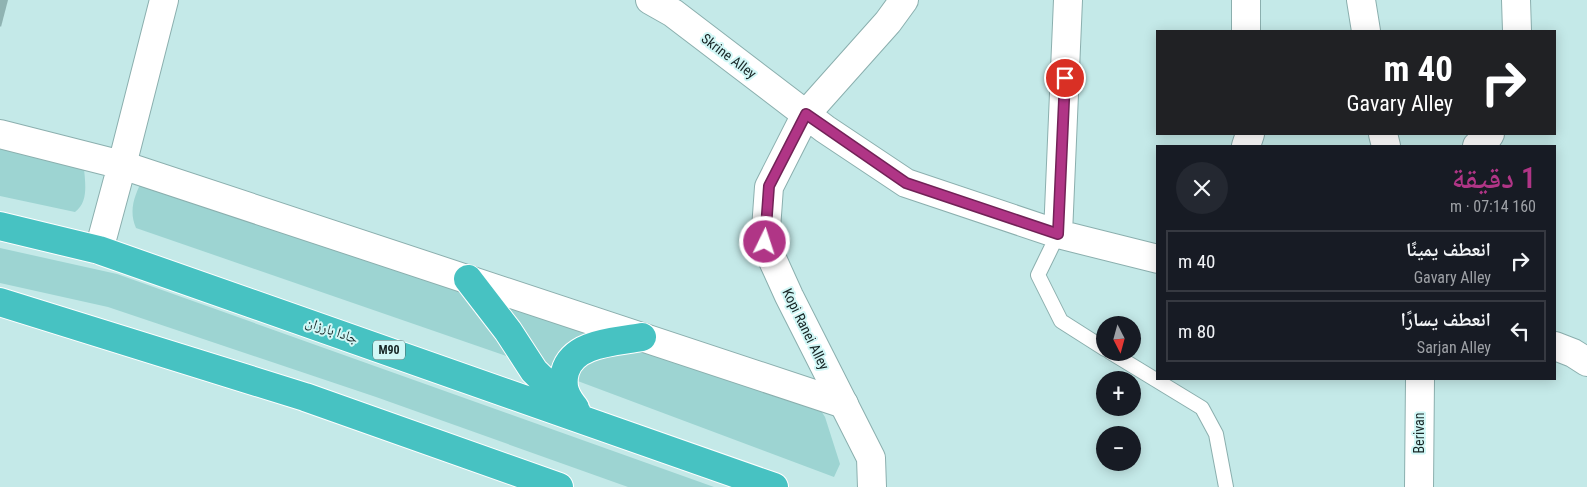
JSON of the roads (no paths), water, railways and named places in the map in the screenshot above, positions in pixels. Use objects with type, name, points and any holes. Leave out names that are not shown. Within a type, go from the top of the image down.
[{"type":"highway","name":"جادا بارزان","points":[[0,226],[99,250],[774,487]]},
{"type":"highway","points":[[468,279],[502,323],[534,371],[558,396],[586,420]]},
{"type":"highway","points":[[6,310],[305,396],[559,487]]},
{"type":"highway","points":[[586,420],[565,394],[562,380],[567,364],[578,353],[594,346],[642,337]]},
{"type":"street","points":[[99,250],[164,0]]},
{"type":"street","name":"Kopi Ranei Alley","points":[[872,487],[871,458],[789,296],[765,242],[769,186],[806,114],[888,22],[904,0]]},
{"type":"street","points":[[1058,234],[1068,0]]},
{"type":"street","points":[[1246,0],[1246,30]]},
{"type":"street","points":[[1361,0],[1366,30]]},
{"type":"street","points":[[1516,0],[1517,30]]},
{"type":"street","name":"Skrine Alley","points":[[669,4],[806,114],[906,183],[1058,234],[1156,259]]},
{"type":"street","points":[[0,134],[122,164],[844,404]]},
{"type":"street","points":[[1478,145],[1489,135]]},
{"type":"street","points":[[1556,346],[1573,352],[1587,362]]},
{"type":"street","name":"Berivan","points":[[1419,487],[1420,380]]},
{"type":"lane","points":[[1058,234],[1038,275],[1061,321],[1096,343]]},
{"type":"lane","points":[[1125,361],[1202,408],[1216,434],[1226,487]]}]
